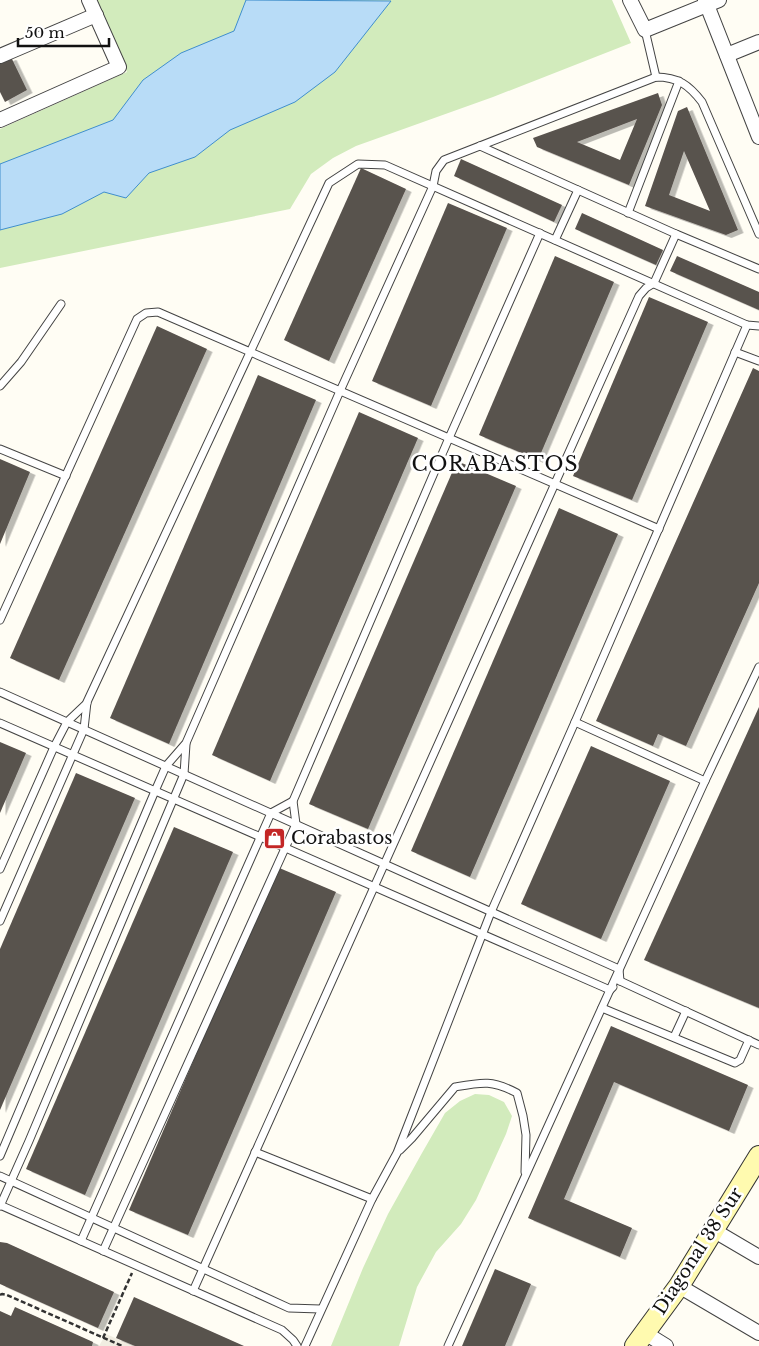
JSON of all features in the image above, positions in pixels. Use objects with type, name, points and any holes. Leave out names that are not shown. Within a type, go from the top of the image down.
[{"type":"street","points":[[0,120],[119,67],[89,0]]},
{"type":"street","points":[[630,0],[646,34],[710,2],[727,55],[753,106],[759,137]]},
{"type":"street","points":[[0,56],[96,15]]},
{"type":"street","points":[[727,55],[759,42]]},
{"type":"street","name":"Diagonal 38 Sur","points":[[640,1339],[679,1286],[713,1230],[756,1168]]},
{"type":"street","points":[[713,1230],[759,1257]]},
{"type":"street","points":[[679,1286],[759,1333]]},
{"type":"street","points":[[640,1339],[666,1346]]},
{"type":"lane","points":[[646,34],[656,77]]},
{"type":"lane","points":[[0,1156],[154,791],[166,766],[186,743],[340,391],[433,186],[436,171],[444,160],[656,77],[666,77],[679,81],[692,90],[702,102],[759,234]]},
{"type":"lane","points":[[628,213],[679,81]]},
{"type":"lane","points":[[480,146],[628,213],[759,269]]},
{"type":"lane","points":[[0,920],[84,729],[87,702],[329,183],[358,164],[385,165],[747,324],[759,326]]},
{"type":"lane","points":[[555,240],[578,190]]},
{"type":"lane","points":[[103,1251],[296,824],[293,801],[449,438],[540,233]]},
{"type":"lane","points":[[193,1291],[639,296],[654,283],[676,234]]},
{"type":"lane","points":[[0,386],[21,362],[61,304]]},
{"type":"lane","points":[[0,620],[137,318],[146,313],[158,312],[659,529]]},
{"type":"lane","points":[[304,1346],[372,1199],[397,1153],[491,912],[747,324]]},
{"type":"lane","points":[[735,352],[759,361]]},
{"type":"lane","points":[[0,449],[66,476]]},
{"type":"lane","points":[[448,1346],[705,781],[759,667]]},
{"type":"lane","points":[[0,692],[619,969]]},
{"type":"lane","points":[[0,869],[67,722],[87,702]]},
{"type":"lane","points":[[575,722],[705,781]]},
{"type":"lane","points":[[0,723],[610,990]]},
{"type":"lane","points":[[186,743],[184,774],[174,799],[0,1206],[282,1330],[297,1346]]},
{"type":"lane","points":[[81,1241],[271,813],[293,801]]},
{"type":"lane","points":[[619,969],[620,981]]},
{"type":"lane","points":[[610,990],[620,981]]},
{"type":"lane","points":[[620,981],[759,1045]]},
{"type":"lane","points":[[602,1008],[735,1063],[740,1060],[749,1040]]},
{"type":"lane","points":[[674,1037],[686,1011]]},
{"type":"lane","points":[[397,1153],[412,1138],[455,1086],[489,1082],[504,1086],[518,1093],[526,1135],[524,1178]]},
{"type":"lane","points":[[255,1152],[372,1199]]},
{"type":"lane","points":[[0,1176],[289,1308],[320,1309]]},
{"type":"path","points":[[104,1338],[136,1265]]},
{"type":"path","points":[[0,1295],[7,1295],[122,1346]]},
{"type":"green space","points":[[94,0],[612,0],[631,43],[493,97],[356,146],[333,158],[311,174],[290,209],[0,268],[0,129],[127,72]]},
{"type":"green space","points":[[475,1094],[489,1095],[504,1102],[512,1116],[506,1134],[476,1200],[461,1224],[436,1252],[417,1287],[399,1346],[331,1346],[363,1268],[388,1214],[422,1153],[445,1113],[460,1101]]},
{"type":"shaded area","points":[[106,1334],[134,1346],[99,1346]]},
{"type":"water","points":[[246,0],[391,1],[335,72],[295,102],[230,130],[195,157],[149,173],[126,198],[104,192],[62,214],[0,230],[0,164],[113,120],[143,80],[181,53],[234,31]]},
{"type":"building","points":[[11,57],[27,90],[5,102],[0,92],[0,60]]},
{"type":"building","points":[[658,93],[662,105],[629,185],[537,147],[533,138]],"holes":[[[637,119],[620,160],[577,142]]]},
{"type":"building","points":[[687,107],[738,230],[726,235],[645,206],[678,111]],"holes":[[[684,151],[710,211],[669,195]]]},
{"type":"building","points":[[461,159],[562,205],[554,222],[454,176]]},
{"type":"building","points":[[361,168],[406,189],[329,361],[284,340]]},
{"type":"building","points":[[448,203],[507,228],[431,406],[372,381]]},
{"type":"building","points":[[582,213],[663,250],[656,265],[575,229]]},
{"type":"building","points":[[555,256],[614,282],[538,460],[479,435]]},
{"type":"building","points":[[677,256],[759,292],[759,310],[670,271]]},
{"type":"building","points":[[649,297],[708,322],[632,500],[573,476]]},
{"type":"building","points":[[157,326],[207,349],[59,680],[10,658]]},
{"type":"building","points":[[753,368],[759,371],[759,583],[686,746],[658,734],[653,746],[596,721]]},
{"type":"building","points":[[258,375],[316,400],[169,744],[110,718]]},
{"type":"building","points":[[359,412],[418,438],[270,781],[212,755]]},
{"type":"building","points":[[0,459],[30,472],[0,544]]},
{"type":"building","points":[[457,461],[516,486],[368,829],[309,804]]},
{"type":"building","points":[[559,508],[618,534],[470,877],[411,851]]},
{"type":"building","points":[[759,707],[759,1008],[644,960]]},
{"type":"building","points":[[0,742],[26,753],[0,813]]},
{"type":"building","points":[[591,746],[670,781],[601,939],[521,904]]},
{"type":"building","points":[[76,773],[135,798],[0,1110],[0,949]]},
{"type":"building","points":[[174,827],[233,852],[85,1195],[26,1169]]},
{"type":"building","points":[[277,867],[336,892],[188,1235],[129,1210]]},
{"type":"building","points":[[611,1026],[748,1085],[729,1131],[614,1082],[564,1199],[632,1228],[620,1257],[528,1218]]},
{"type":"building","points":[[0,1242],[7,1243],[114,1292],[98,1328],[0,1284]]},
{"type":"building","points":[[495,1269],[531,1284],[505,1346],[462,1346]]},
{"type":"building","points":[[134,1297],[244,1346],[135,1346],[116,1338]]},
{"type":"building","points":[[15,1307],[93,1342],[92,1346],[0,1346],[0,1311],[11,1316]]},
{"type":"place","name":"Corabastos","points":[[275,838]]},
{"type":"district","name":"CORABASTOS","points":[[495,464]]}]
